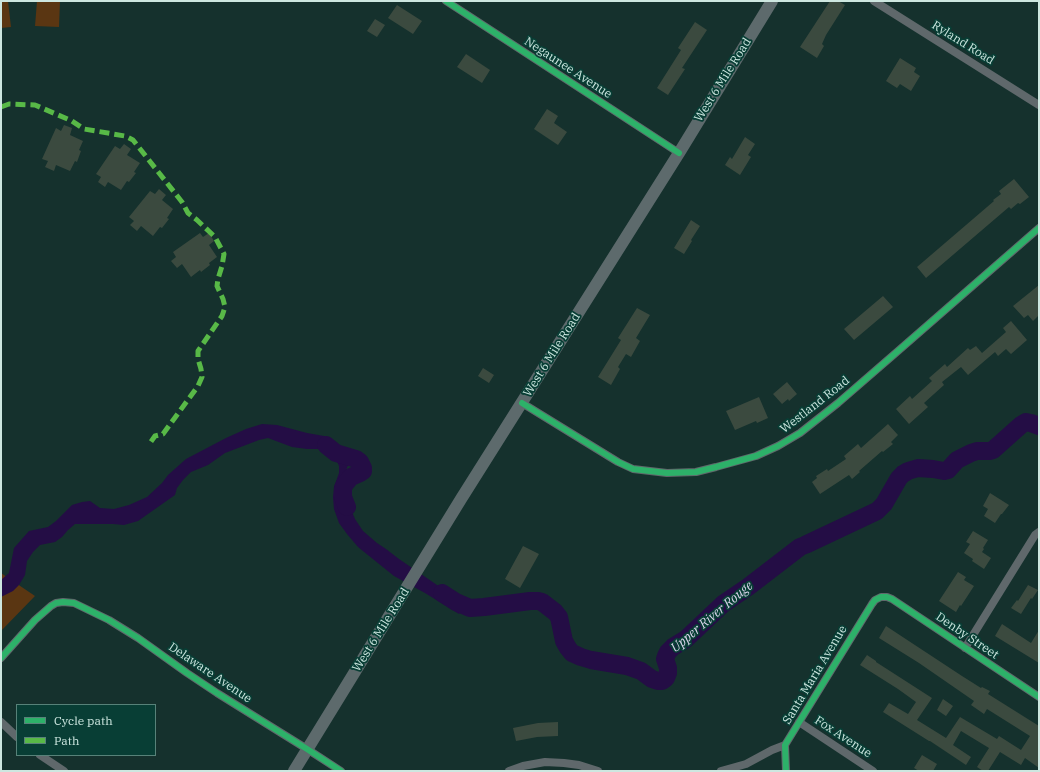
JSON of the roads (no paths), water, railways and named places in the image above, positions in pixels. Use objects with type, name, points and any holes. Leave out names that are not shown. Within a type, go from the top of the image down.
[{"type":"main road","name":"West 6 Mile Road","points":[[294,771],[457,506],[772,1]]},
{"type":"street","name":"Negaunee Avenue","points":[[446,1],[679,152]]},
{"type":"street","name":"Ryland Road","points":[[874,1],[1039,104]]},
{"type":"street","name":"Westland Road","points":[[522,403],[618,462],[633,469],[667,473],[696,472],[756,456],[778,446],[800,433],[838,403],[1039,228]]},
{"type":"street","points":[[965,648],[1035,535],[1039,532]]},
{"type":"street","name":"Denby Street","points":[[881,597],[892,599],[1039,696]]},
{"type":"street","name":"Santa Maria Avenue","points":[[786,771],[786,745],[872,604],[881,597]]},
{"type":"street","name":"Delaware Avenue","points":[[1,658],[46,610],[56,603],[74,603],[110,620],[199,681],[341,771]]},
{"type":"street","points":[[1,722],[16,736]]},
{"type":"street","name":"Fox Avenue","points":[[799,722],[873,771]]},
{"type":"street","points":[[721,771],[746,764],[772,750],[786,745]]},
{"type":"street","points":[[42,756],[64,771]]},
{"type":"street","points":[[509,771],[523,766],[545,762],[579,765],[598,771]]},
{"type":"waterway","name":"Upper River Rouge","points":[[442,593],[456,602],[470,608],[530,601],[542,602],[559,617],[564,641],[572,653],[591,660],[627,666],[641,671],[652,679],[662,681],[666,678],[668,673],[665,659],[668,652],[686,639],[723,604],[748,587],[800,547],[877,511],[884,504],[899,478],[903,474],[918,468],[944,471],[948,470],[957,460],[971,453],[993,450],[1026,422],[1039,426]]},
{"type":"waterway","name":"Upper River Rouge","points":[[326,445],[336,453],[356,459],[360,462],[363,468],[363,471],[351,477],[343,488],[343,497],[347,507]]}]
